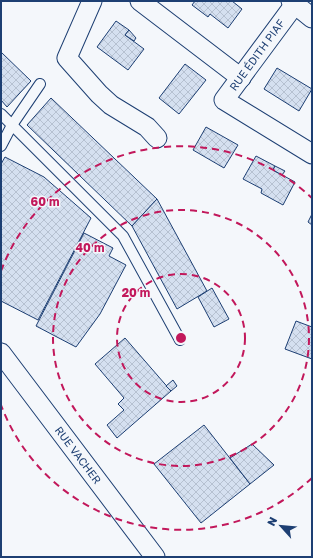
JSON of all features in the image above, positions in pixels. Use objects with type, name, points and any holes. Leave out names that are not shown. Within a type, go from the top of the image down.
[{"type":"street","points":[[92,1],[67,58],[99,94],[111,105],[147,127],[157,138]]},
{"type":"street","points":[[140,1],[241,78]]},
{"type":"street","points":[[293,3],[312,18]]},
{"type":"street","name":"RUE ÉDITH PIAF","points":[[293,3],[224,100],[312,154]]},
{"type":"street","name":"RUE VACHER","points":[[1,353],[155,557]]},
{"type":"lane","points":[[1,146],[12,125],[40,84]]},
{"type":"lane","points":[[1,114],[123,236],[180,340]]},
{"type":"building","points":[[195,1],[232,1],[242,9],[228,28],[210,14],[208,17],[192,5]]},
{"type":"building","points":[[116,21],[129,30],[125,35],[144,49],[128,70],[97,47]]},
{"type":"building","points":[[129,30],[136,38],[134,41],[125,35]]},
{"type":"building","points":[[1,52],[31,81],[7,107],[1,100]]},
{"type":"building","points":[[185,64],[206,80],[179,114],[159,98]]},
{"type":"building","points":[[277,68],[312,89],[299,111],[264,89]]},
{"type":"building","points":[[51,98],[157,199],[132,226],[27,125]]},
{"type":"building","points":[[206,127],[238,145],[224,168],[193,150]]},
{"type":"building","points":[[256,156],[275,166],[273,170],[295,182],[283,205],[261,193],[262,189],[243,179]]},
{"type":"building","points":[[5,157],[44,177],[91,218],[38,320],[1,301],[1,164]]},
{"type":"building","points":[[275,166],[285,171],[282,175],[273,170]]},
{"type":"building","points":[[157,199],[207,291],[177,309],[132,226]]},
{"type":"building","points":[[312,214],[312,225],[308,222]]},
{"type":"building","points":[[84,233],[113,248],[109,256],[126,265],[100,314],[76,347],[36,326]]},
{"type":"building","points":[[212,288],[229,319],[214,327],[198,297]]},
{"type":"building","points":[[296,321],[312,327],[312,359],[285,349]]},
{"type":"building","points":[[125,338],[171,391],[117,438],[107,425],[124,410],[118,404],[124,398],[95,364]]},
{"type":"building","points":[[173,380],[177,386],[171,391],[166,386]]},
{"type":"building","points":[[204,425],[250,484],[201,523],[154,464]]},
{"type":"building","points":[[252,444],[274,465],[250,484],[230,458]]}]
